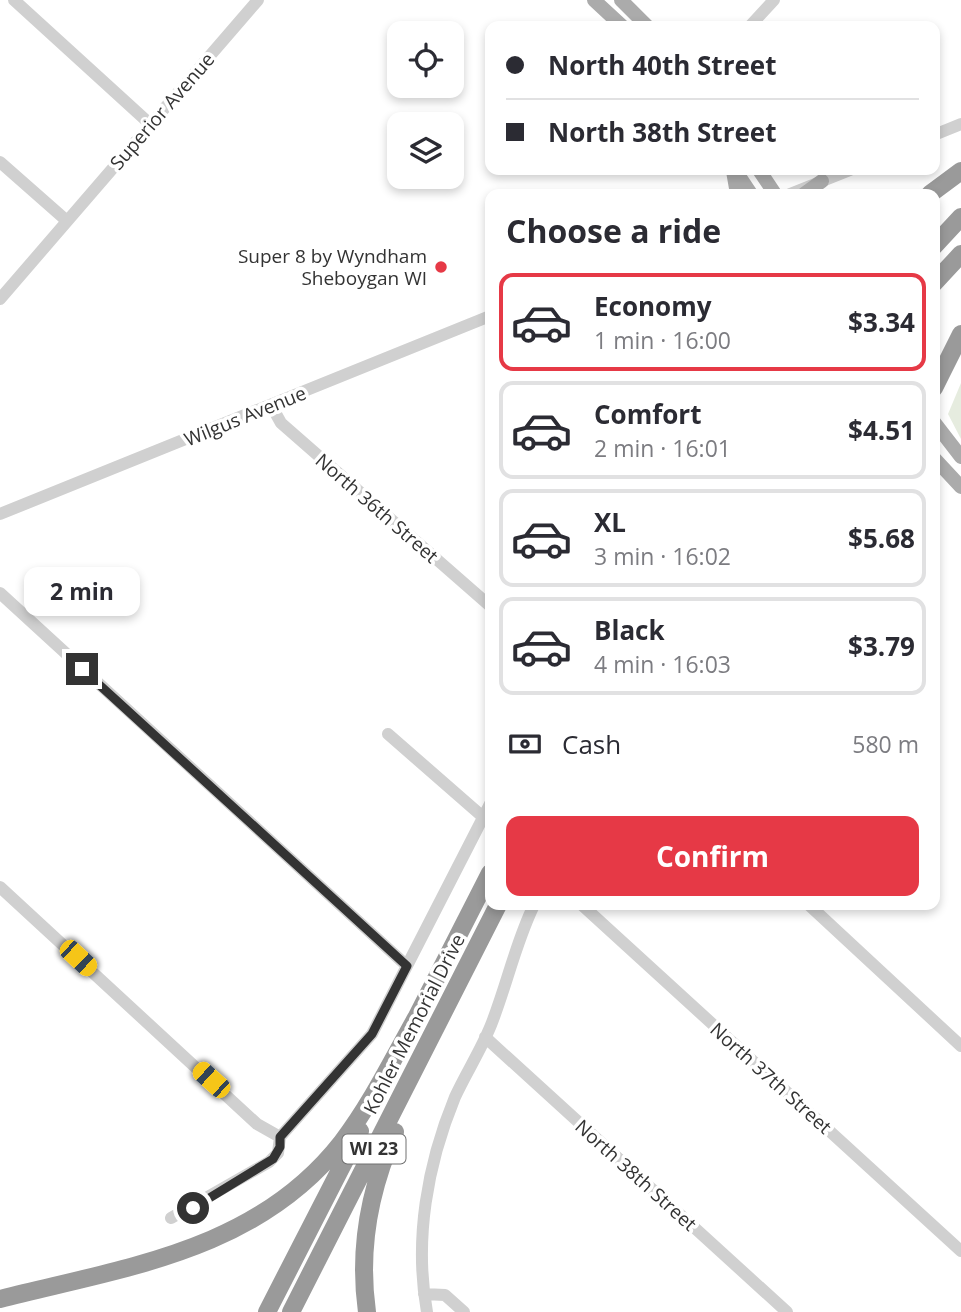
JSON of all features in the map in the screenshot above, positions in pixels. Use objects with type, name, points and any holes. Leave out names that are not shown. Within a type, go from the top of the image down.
[{"type":"highway","points":[[937,189],[961,171]]},
{"type":"highway","points":[[940,240],[961,217]]},
{"type":"highway","points":[[940,277],[961,254]]},
{"type":"highway","points":[[940,376],[961,334]]},
{"type":"highway","name":"Kohler Memorial Drive","points":[[267,1312],[485,883]]},
{"type":"highway","name":"Kohler Memorial Drive","points":[[291,1312],[495,910]]},
{"type":"highway","points":[[367,1312],[363,1270],[373,1189],[383,1158],[424,1072],[456,987]]},
{"type":"highway","points":[[0,1299],[200,1246],[261,1216],[302,1184],[342,1141],[416,1018]]},
{"type":"main road","points":[[594,0],[617,21]]},
{"type":"main road","points":[[621,0],[642,21]]},
{"type":"main road","points":[[811,189],[822,181]]},
{"type":"main road","points":[[940,430],[961,457]]},
{"type":"main road","points":[[940,464],[961,487]]},
{"type":"street","points":[[14,0],[150,124]]},
{"type":"street","name":"Superior Avenue","points":[[0,299],[258,0]]},
{"type":"street","points":[[755,21],[774,0]]},
{"type":"street","points":[[940,133],[961,124]]},
{"type":"street","points":[[0,162],[67,221]]},
{"type":"street","points":[[802,189],[837,175]]},
{"type":"street","name":"Wilgus Avenue","points":[[0,514],[485,318]]},
{"type":"street","name":"North 36th Street","points":[[271,405],[281,423],[485,602]]},
{"type":"street","points":[[0,593],[407,966]]},
{"type":"street","points":[[388,734],[483,817]]},
{"type":"street","points":[[171,1218],[269,1162],[278,1153],[280,1137],[372,1034],[485,813]]},
{"type":"street","points":[[0,887],[257,1124],[280,1137]]},
{"type":"street","points":[[427,1312],[422,1240],[428,1186],[445,1123],[485,1038],[518,939],[532,910]]},
{"type":"street","name":"North 37th Street","points":[[587,910],[961,1251]]},
{"type":"street","points":[[814,910],[961,1046]]},
{"type":"street","name":"North 38th Street","points":[[485,1038],[787,1312]]},
{"type":"street","points":[[424,1294],[445,1295],[464,1312]]},
{"type":"shaded area","points":[[961,383],[961,439],[948,414]]},
{"type":"place","name":"Super 8 by Wyndham Sheboygan WI","points":[[441,267]]},
{"type":"route","points":[[82,669],[407,966],[372,1034],[349,1063],[280,1137],[280,1147],[273,1159],[193,1208]]}]
